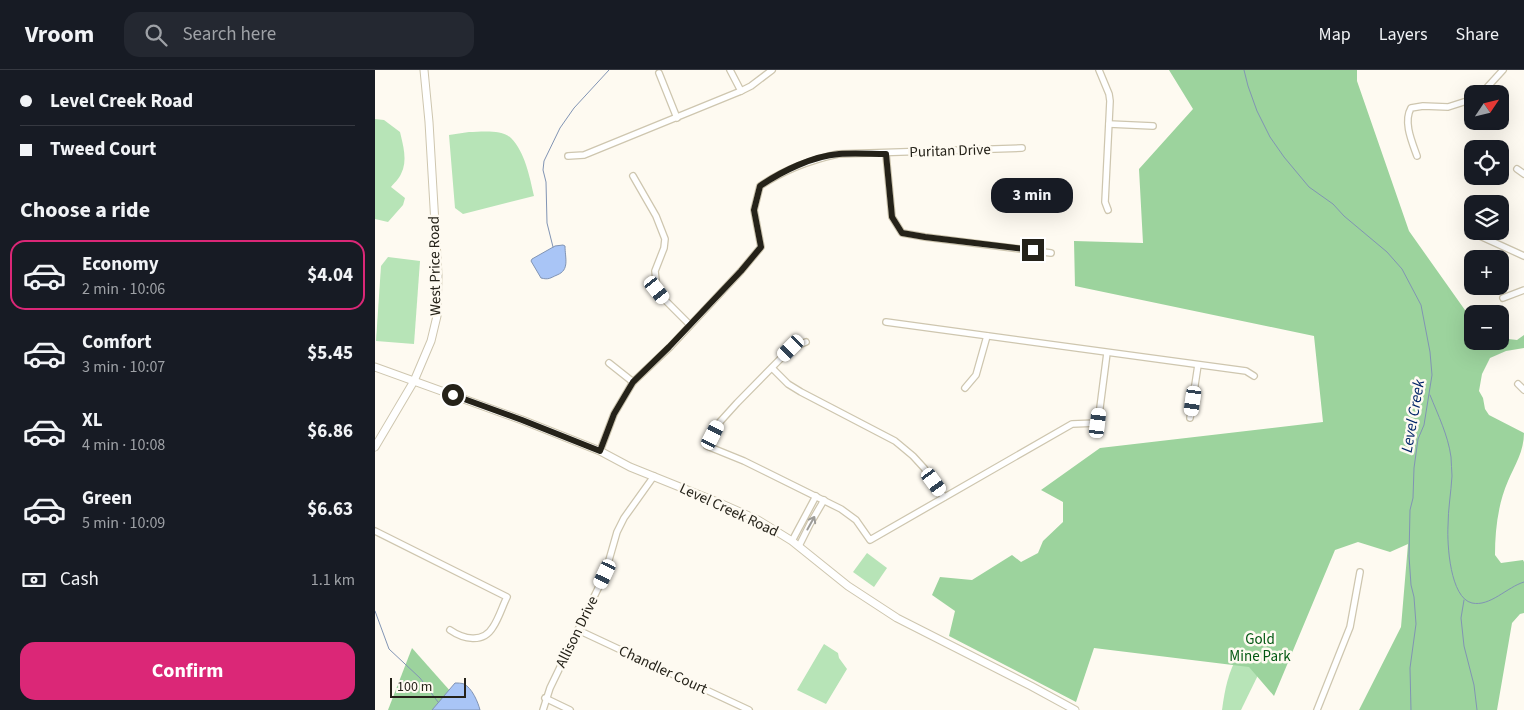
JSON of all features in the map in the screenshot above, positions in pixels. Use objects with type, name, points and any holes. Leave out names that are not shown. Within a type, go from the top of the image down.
[{"type":"street","name":"West Price Road","points":[[375,447],[414,381],[431,341],[437,316],[437,265],[429,122],[424,70]]},
{"type":"street","points":[[730,70],[741,91]]},
{"type":"street","points":[[568,156],[584,155],[677,118],[751,86],[772,70]]},
{"type":"street","points":[[1099,70],[1110,101],[1105,202],[1108,210]]},
{"type":"street","points":[[1489,85],[1503,70]]},
{"type":"street","points":[[659,73],[677,118]]},
{"type":"street","points":[[1417,156],[1410,137],[1408,121],[1408,113],[1411,108],[1423,106],[1448,107],[1464,102]]},
{"type":"street","points":[[1109,124],[1153,126]]},
{"type":"street","name":"Puritan Drive","points":[[600,451],[614,414],[633,382],[690,325],[761,247],[754,210],[760,186],[775,176],[818,158],[838,154],[886,154],[1022,148]]},
{"type":"street","points":[[886,154],[892,217],[902,233],[1051,253]]},
{"type":"street","points":[[1517,169],[1524,174]]},
{"type":"street","points":[[633,176],[656,216],[665,238],[664,248],[655,270],[657,290],[690,325]]},
{"type":"street","points":[[1489,240],[1524,256]]},
{"type":"street","points":[[1503,298],[1524,290]]},
{"type":"street","points":[[886,322],[1246,371],[1254,376]]},
{"type":"street","points":[[965,388],[976,375],[987,336]]},
{"type":"street","points":[[806,342],[791,348],[718,424],[707,446],[744,461],[841,509],[856,520],[870,540],[1072,424],[1098,423],[1107,353]]},
{"type":"street","points":[[609,363],[633,382]]},
{"type":"street","points":[[1190,418],[1198,365]]},
{"type":"street","name":"Level Creek Road","points":[[375,367],[522,420],[600,451],[630,467],[758,520],[799,546],[848,586],[897,618],[1075,710]]},
{"type":"street","points":[[772,368],[794,388],[895,441],[924,468],[945,497]]},
{"type":"street","points":[[1518,384],[1524,390]]},
{"type":"street","name":"Allison Drive","points":[[543,710],[545,698],[605,574],[617,532],[624,518],[654,476]]},
{"type":"street","points":[[793,542],[816,496]]},
{"type":"street","points":[[799,546],[824,500]]},
{"type":"street","points":[[375,531],[507,597],[494,627],[488,633],[471,639],[458,636],[450,630]]},
{"type":"street","points":[[1317,710],[1350,627],[1360,572]]},
{"type":"street","name":"Chandler Court","points":[[578,630],[749,710]]},
{"type":"street","points":[[545,698],[570,710]]},
{"type":"green space","name":"Gold Mine Park","points":[[1169,70],[1357,70],[1357,81],[1409,231],[1464,309],[1464,350],[1509,350],[1509,339],[1517,340],[1524,335],[1524,348],[1506,351],[1490,358],[1482,374],[1479,391],[1489,415],[1524,433],[1521,452],[1499,508],[1496,527],[1495,555],[1501,563],[1523,560],[1524,562],[1524,613],[1520,614],[1512,623],[1497,710],[1359,710],[1401,627],[1408,544],[1390,552],[1358,542],[1335,550],[1274,696],[1249,667],[1094,648],[1076,702],[949,636],[955,611],[932,595],[940,577],[972,580],[1012,555],[1021,562],[1038,553],[1043,541],[1063,522],[1063,502],[1041,490],[1100,448],[1323,422],[1314,336],[1075,286],[1074,241],[1143,243],[1139,169],[1193,109]]},
{"type":"green space","points":[[375,119],[384,120],[400,132],[404,153],[403,169],[399,178],[391,187],[405,198],[403,205],[388,222],[375,219]]},
{"type":"green space","points":[[469,132],[496,132],[511,138],[520,150],[529,173],[534,196],[463,214],[455,208],[449,135]]},
{"type":"green space","points":[[388,257],[420,261],[414,344],[376,341],[381,266]]},
{"type":"green space","points":[[867,553],[887,568],[874,587],[853,572]]},
{"type":"green space","points":[[824,644],[838,653],[839,658],[847,669],[826,704],[797,690]]},
{"type":"green space","points":[[412,648],[467,710],[388,710]]},
{"type":"green space","points":[[1239,653],[1261,669],[1241,710],[1222,710],[1227,681]]},
{"type":"water","points":[[555,246],[565,246],[566,259],[564,270],[549,278],[541,278],[531,261],[532,259]]},
{"type":"water","points":[[455,683],[464,684],[470,689],[480,710],[432,710]]},
{"type":"waterway","points":[[553,247],[547,223],[544,161],[560,128],[574,108],[609,70]]},
{"type":"waterway","name":"Level Creek","points":[[1244,70],[1257,111],[1270,137],[1284,157],[1309,187],[1333,204],[1344,216],[1387,252],[1402,269],[1421,305],[1430,352],[1432,375],[1424,425],[1418,439],[1414,468],[1413,498],[1410,510],[1409,556],[1416,624],[1410,668],[1411,710]]},
{"type":"waterway","points":[[1430,395],[1450,449],[1452,476],[1448,545],[1451,569],[1459,591],[1465,599],[1472,603],[1479,603],[1492,599],[1524,582]]},
{"type":"waterway","points":[[1464,600],[1461,618],[1464,646],[1474,685],[1477,710]]},
{"type":"waterway","points":[[375,611],[389,649],[420,678],[438,702]]},
{"type":"route","points":[[453,395],[600,451],[614,414],[633,382],[669,347],[741,271],[761,247],[754,210],[760,186],[775,176],[818,158],[838,154],[886,154],[892,217],[902,233],[1033,250]]}]
